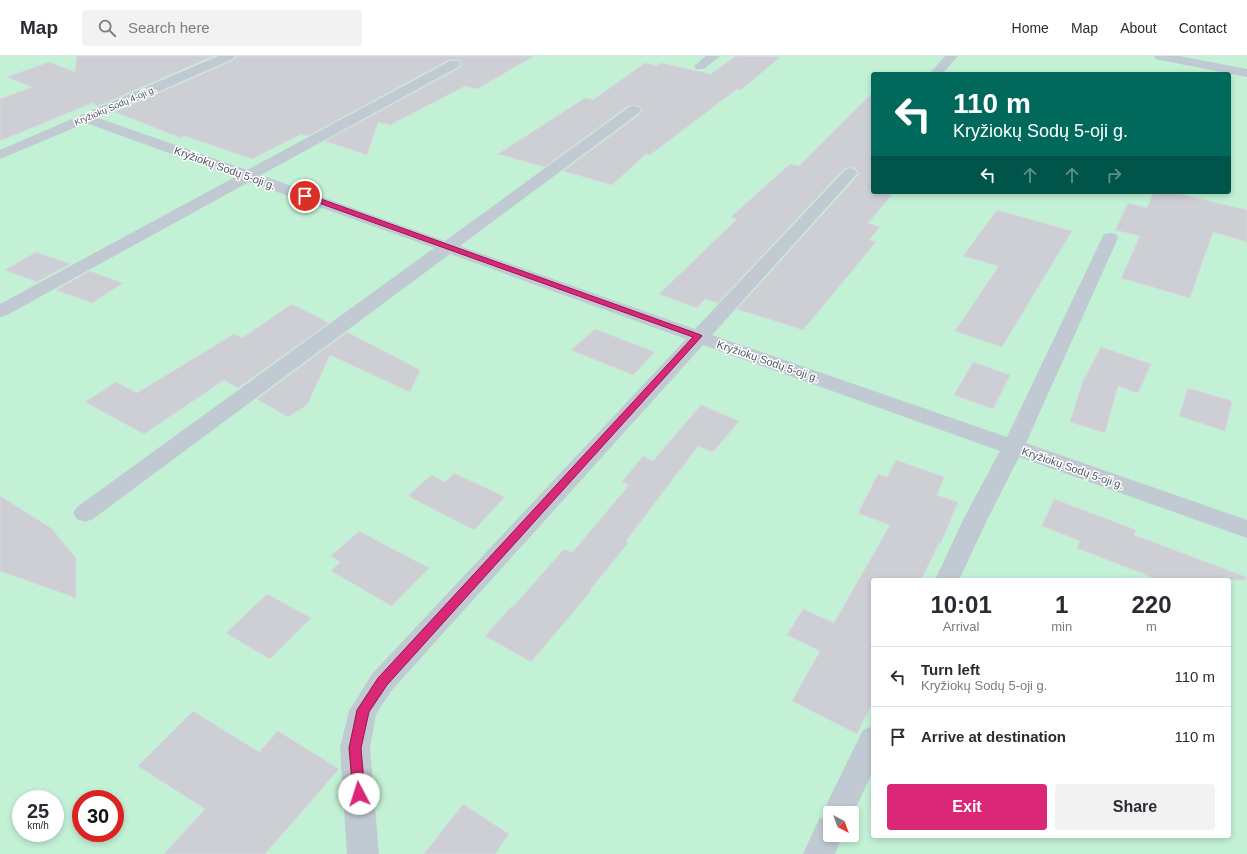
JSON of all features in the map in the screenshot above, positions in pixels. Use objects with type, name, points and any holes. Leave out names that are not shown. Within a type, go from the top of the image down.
[{"type":"street","name":"Kryžiokų Sodų 4-oji g.","points":[[0,155],[229,56]]},
{"type":"street","points":[[700,66],[714,56]]},
{"type":"street","points":[[937,72],[952,56]]},
{"type":"street","points":[[1160,56],[1247,73]]},
{"type":"street","points":[[0,311],[454,64]]},
{"type":"street","points":[[85,513],[634,110]]},
{"type":"street","name":"Kryžiokų Sodų 5-oji g.","points":[[86,118],[698,336],[1247,529]]},
{"type":"street","points":[[363,854],[355,748],[363,710],[382,682],[698,336],[850,173]]},
{"type":"street","points":[[948,578],[976,518],[1013,447],[1110,238]]},
{"type":"street","points":[[841,806],[871,743]]},
{"type":"street","points":[[819,854],[824,842]]},
{"type":"green space","points":[[0,56],[1247,56],[1247,854],[0,854]]},
{"type":"building","points":[[77,56],[214,56],[98,106],[92,103],[0,141],[0,99],[32,87],[7,77],[49,62],[75,72]]},
{"type":"building","points":[[236,56],[534,56],[477,89],[465,86],[390,125],[378,122],[367,155],[325,141],[459,68],[461,65],[459,60],[449,60],[308,136],[301,134],[252,159],[185,136],[181,138],[115,112],[234,60]]},
{"type":"building","points":[[736,56],[780,57],[741,90],[737,89],[650,155],[646,154],[612,185],[563,171],[640,114],[642,109],[639,106],[628,106],[545,167],[498,154],[585,98],[593,100],[645,63],[657,66],[661,63],[711,74]]},
{"type":"building","points":[[871,94],[871,194],[892,194],[868,223],[880,227],[869,240],[876,242],[803,330],[737,309],[859,174],[856,169],[851,167],[844,169],[718,303],[705,299],[697,308],[659,294],[737,219],[731,217],[790,164],[799,166]]},
{"type":"building","points":[[1153,194],[1180,194],[1247,210],[1247,242],[1213,232],[1190,298],[1121,278],[1140,236],[1115,230],[1128,203],[1147,208]]},
{"type":"building","points":[[997,210],[1072,231],[1002,347],[955,331],[999,266],[963,256]]},
{"type":"building","points":[[36,252],[70,264],[37,282],[5,270]]},
{"type":"building","points":[[90,271],[123,283],[92,303],[56,290]]},
{"type":"building","points":[[292,304],[329,323],[238,388],[224,380],[144,434],[85,402],[116,382],[137,393],[234,334],[242,338]]},
{"type":"building","points":[[595,329],[655,352],[633,375],[571,350]]},
{"type":"building","points":[[347,332],[420,370],[410,392],[330,355],[307,405],[288,417],[257,399]]},
{"type":"building","points":[[1101,347],[1151,364],[1138,393],[1118,386],[1105,433],[1070,422],[1083,381]]},
{"type":"building","points":[[973,362],[1010,375],[993,409],[954,395]]},
{"type":"building","points":[[1188,388],[1232,401],[1225,431],[1179,416]]},
{"type":"building","points":[[701,405],[739,421],[713,452],[698,446],[626,541],[628,543],[590,590],[591,591],[531,662],[485,636],[512,606],[513,607],[564,549],[572,553],[629,485],[622,482],[643,456],[653,461]]},
{"type":"building","points":[[896,460],[944,477],[937,495],[958,502],[941,543],[939,543],[922,578],[871,578],[871,705],[857,734],[792,701],[820,651],[787,635],[803,609],[834,623],[890,525],[858,513],[878,474],[887,477]]},
{"type":"building","points":[[454,473],[505,497],[474,530],[408,496],[431,475],[445,482]]},
{"type":"building","points":[[0,496],[51,528],[76,558],[76,598],[0,571]]},
{"type":"building","points":[[1054,499],[1136,530],[1134,535],[1246,577],[1246,580],[1231,580],[1231,578],[1154,578],[1077,548],[1080,541],[1042,526]]},
{"type":"building","points":[[359,531],[429,568],[392,606],[331,571],[340,562],[331,556]]},
{"type":"building","points":[[267,594],[311,618],[270,659],[226,633]]},
{"type":"building","points":[[193,711],[259,752],[278,731],[339,769],[265,854],[164,854],[205,809],[138,766]]},
{"type":"building","points":[[463,804],[509,834],[495,854],[424,854]]},
{"type":"route","points":[[305,196],[698,336],[382,682],[363,710],[355,748],[359,794]]}]
